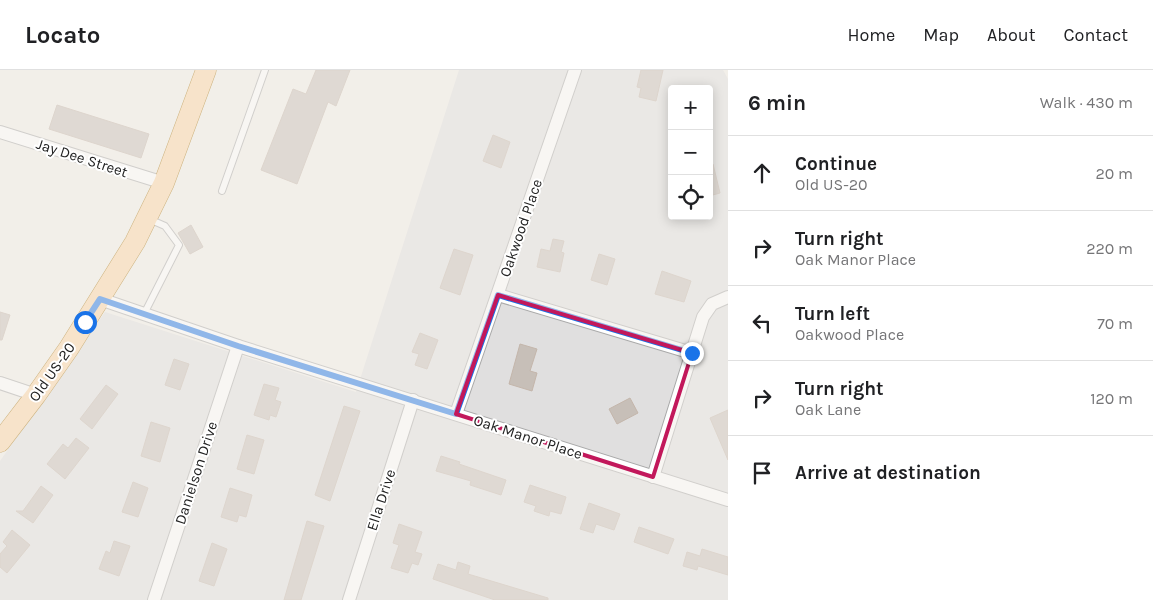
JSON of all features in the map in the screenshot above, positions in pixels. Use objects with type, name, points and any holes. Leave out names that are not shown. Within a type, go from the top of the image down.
[{"type":"main road","name":"Old US-20","points":[[0,442],[36,395],[100,299],[148,218],[164,183],[206,70]]},
{"type":"street","name":"Oakwood Place","points":[[456,414],[575,70]]},
{"type":"street","name":"Jay Dee Street","points":[[0,132],[164,183]]},
{"type":"street","points":[[498,295],[692,353]]},
{"type":"street","points":[[653,477],[703,318],[712,304],[728,297]]},
{"type":"street","name":"Oak Manor Place","points":[[100,299],[238,346],[728,500]]},
{"type":"street","name":"Danielson Drive","points":[[154,600],[238,346]]},
{"type":"street","points":[[0,384],[36,395]]},
{"type":"street","name":"Ella Drive","points":[[350,600],[413,400]]},
{"type":"lane","points":[[222,191],[265,70]]},
{"type":"lane","points":[[144,314],[180,245],[165,226],[148,218]]},
{"type":"highlighted area","points":[[498,295],[692,353],[653,477],[456,414]]},
{"type":"shaded area","points":[[459,70],[723,70],[728,79],[728,600],[0,600],[0,461],[105,312],[356,392]]},
{"type":"building","points":[[316,70],[350,70],[336,106],[328,102],[297,184],[261,170],[293,89],[306,94]]},
{"type":"building","points":[[641,70],[663,70],[656,101],[639,97],[641,88],[637,87]]},
{"type":"building","points":[[57,105],[149,134],[141,158],[49,129]]},
{"type":"building","points":[[493,135],[510,142],[501,168],[483,161]]},
{"type":"building","points":[[713,164],[720,193],[713,195]]},
{"type":"building","points":[[191,225],[203,247],[190,254],[178,233]]},
{"type":"building","points":[[553,239],[564,241],[561,252],[564,253],[560,272],[537,267],[541,249],[550,251]]},
{"type":"building","points":[[454,249],[473,255],[460,295],[440,288]]},
{"type":"building","points":[[599,254],[615,259],[607,285],[591,280]]},
{"type":"building","points":[[662,271],[691,281],[684,302],[655,294]]},
{"type":"building","points":[[0,312],[10,315],[2,340],[0,340]]},
{"type":"building","points":[[420,333],[438,340],[427,369],[415,365],[419,354],[412,352]]},
{"type":"building","points":[[520,344],[537,349],[530,371],[537,373],[532,391],[509,384]]},
{"type":"building","points":[[174,359],[189,364],[180,390],[165,385]]},
{"type":"building","points":[[264,384],[279,388],[275,400],[281,402],[276,417],[270,415],[269,420],[254,415]]},
{"type":"building","points":[[106,385],[118,394],[92,429],[80,419]]},
{"type":"building","points":[[630,398],[638,413],[617,424],[609,409]]},
{"type":"building","points":[[344,406],[360,411],[330,501],[315,495]]},
{"type":"building","points":[[728,410],[728,460],[710,418]]},
{"type":"building","points":[[151,422],[170,428],[160,462],[141,456]]},
{"type":"building","points":[[247,435],[264,440],[254,474],[237,469]]},
{"type":"building","points":[[76,438],[89,448],[65,479],[47,464],[63,444],[68,448]]},
{"type":"building","points":[[441,456],[506,480],[501,495],[470,485],[471,481],[436,471]]},
{"type":"building","points":[[133,482],[148,488],[138,517],[122,512]]},
{"type":"building","points":[[530,485],[566,497],[561,514],[550,511],[549,516],[534,511],[536,506],[524,502]]},
{"type":"building","points":[[41,486],[53,495],[33,523],[16,511],[23,511]]},
{"type":"building","points":[[230,488],[252,495],[246,517],[239,515],[237,522],[221,517]]},
{"type":"building","points":[[589,503],[620,514],[614,530],[596,524],[593,533],[580,529]]},
{"type":"building","points":[[307,521],[324,526],[301,600],[284,600]]},
{"type":"building","points":[[399,524],[422,532],[415,552],[422,554],[418,565],[412,563],[408,573],[391,568],[399,545],[393,543]]},
{"type":"building","points":[[639,527],[674,539],[668,554],[634,542]]},
{"type":"building","points":[[12,530],[30,545],[7,573],[0,567],[0,554],[7,546],[3,542]]},
{"type":"building","points":[[114,541],[130,546],[119,576],[99,569],[106,551],[110,553]]},
{"type":"building","points":[[212,543],[227,549],[214,586],[199,581]]},
{"type":"building","points":[[702,549],[728,557],[728,575],[698,566],[697,570],[683,566],[687,552],[700,556]]},
{"type":"building","points":[[458,562],[470,566],[468,574],[548,598],[548,600],[495,600],[433,579],[438,564],[456,570]]},
{"type":"route","points":[[85,322],[100,299],[238,346],[456,414],[498,295],[692,353]]}]
